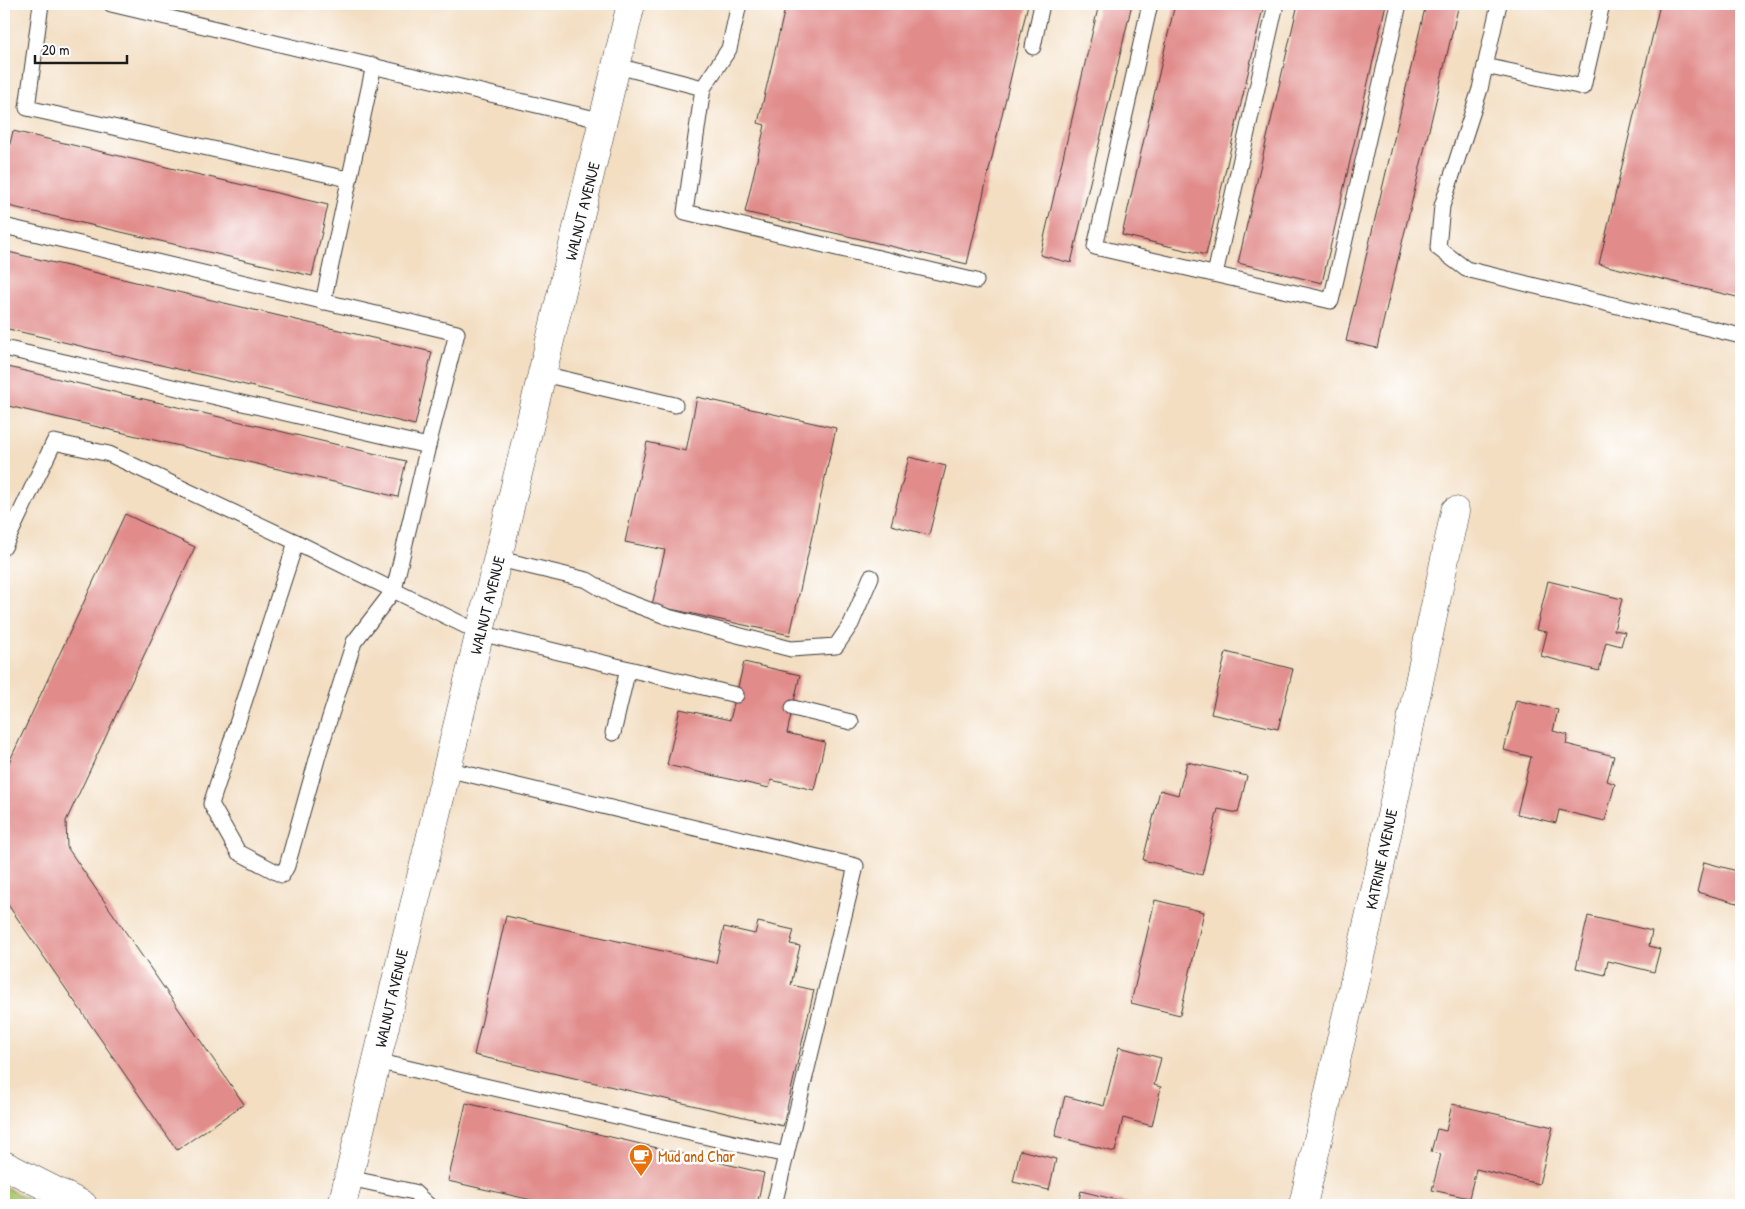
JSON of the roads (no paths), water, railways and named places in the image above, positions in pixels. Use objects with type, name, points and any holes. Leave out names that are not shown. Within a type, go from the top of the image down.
[{"type":"street","name":"WALNUT AVENUE","points":[[342,1205],[446,769],[499,559],[631,4]]},
{"type":"street","name":"KATRINE AVENUE","points":[[1303,1205],[1376,886],[1455,511]]},
{"type":"street","points":[[4,1165],[83,1205]]},
{"type":"lane","points":[[41,4],[27,108],[348,179]]},
{"type":"lane","points":[[111,4],[604,121]]},
{"type":"lane","points":[[739,4],[728,48],[703,88],[685,212],[976,281]]},
{"type":"lane","points":[[1033,47],[1042,4]]},
{"type":"lane","points":[[1150,4],[1095,247],[1332,301],[1399,4]]},
{"type":"lane","points":[[1215,274],[1276,4]]},
{"type":"lane","points":[[1499,4],[1480,89],[1442,206],[1438,248],[1466,269],[1741,336]]},
{"type":"lane","points":[[1485,66],[1583,87],[1602,4]]},
{"type":"lane","points":[[323,302],[374,65]]},
{"type":"lane","points":[[617,66],[703,88]]},
{"type":"lane","points":[[4,226],[457,333],[394,590],[354,642],[319,752],[287,866],[282,875],[238,852],[211,804],[296,542]]},
{"type":"lane","points":[[4,348],[428,446]]},
{"type":"lane","points":[[543,374],[675,405]]},
{"type":"lane","points":[[4,547],[54,442],[110,454],[296,542],[480,633],[736,695]]},
{"type":"lane","points":[[499,559],[587,580],[617,598],[668,617],[791,649],[836,646],[851,624],[871,577]]},
{"type":"lane","points":[[613,733],[628,669]]},
{"type":"lane","points":[[793,708],[851,722]]},
{"type":"lane","points":[[446,769],[856,866],[774,1205]]},
{"type":"lane","points":[[376,1061],[786,1155]]},
{"type":"lane","points":[[349,1178],[414,1192],[428,1205]]},
{"type":"place","name":"Mud and Char","points":[[641,1177]]}]
